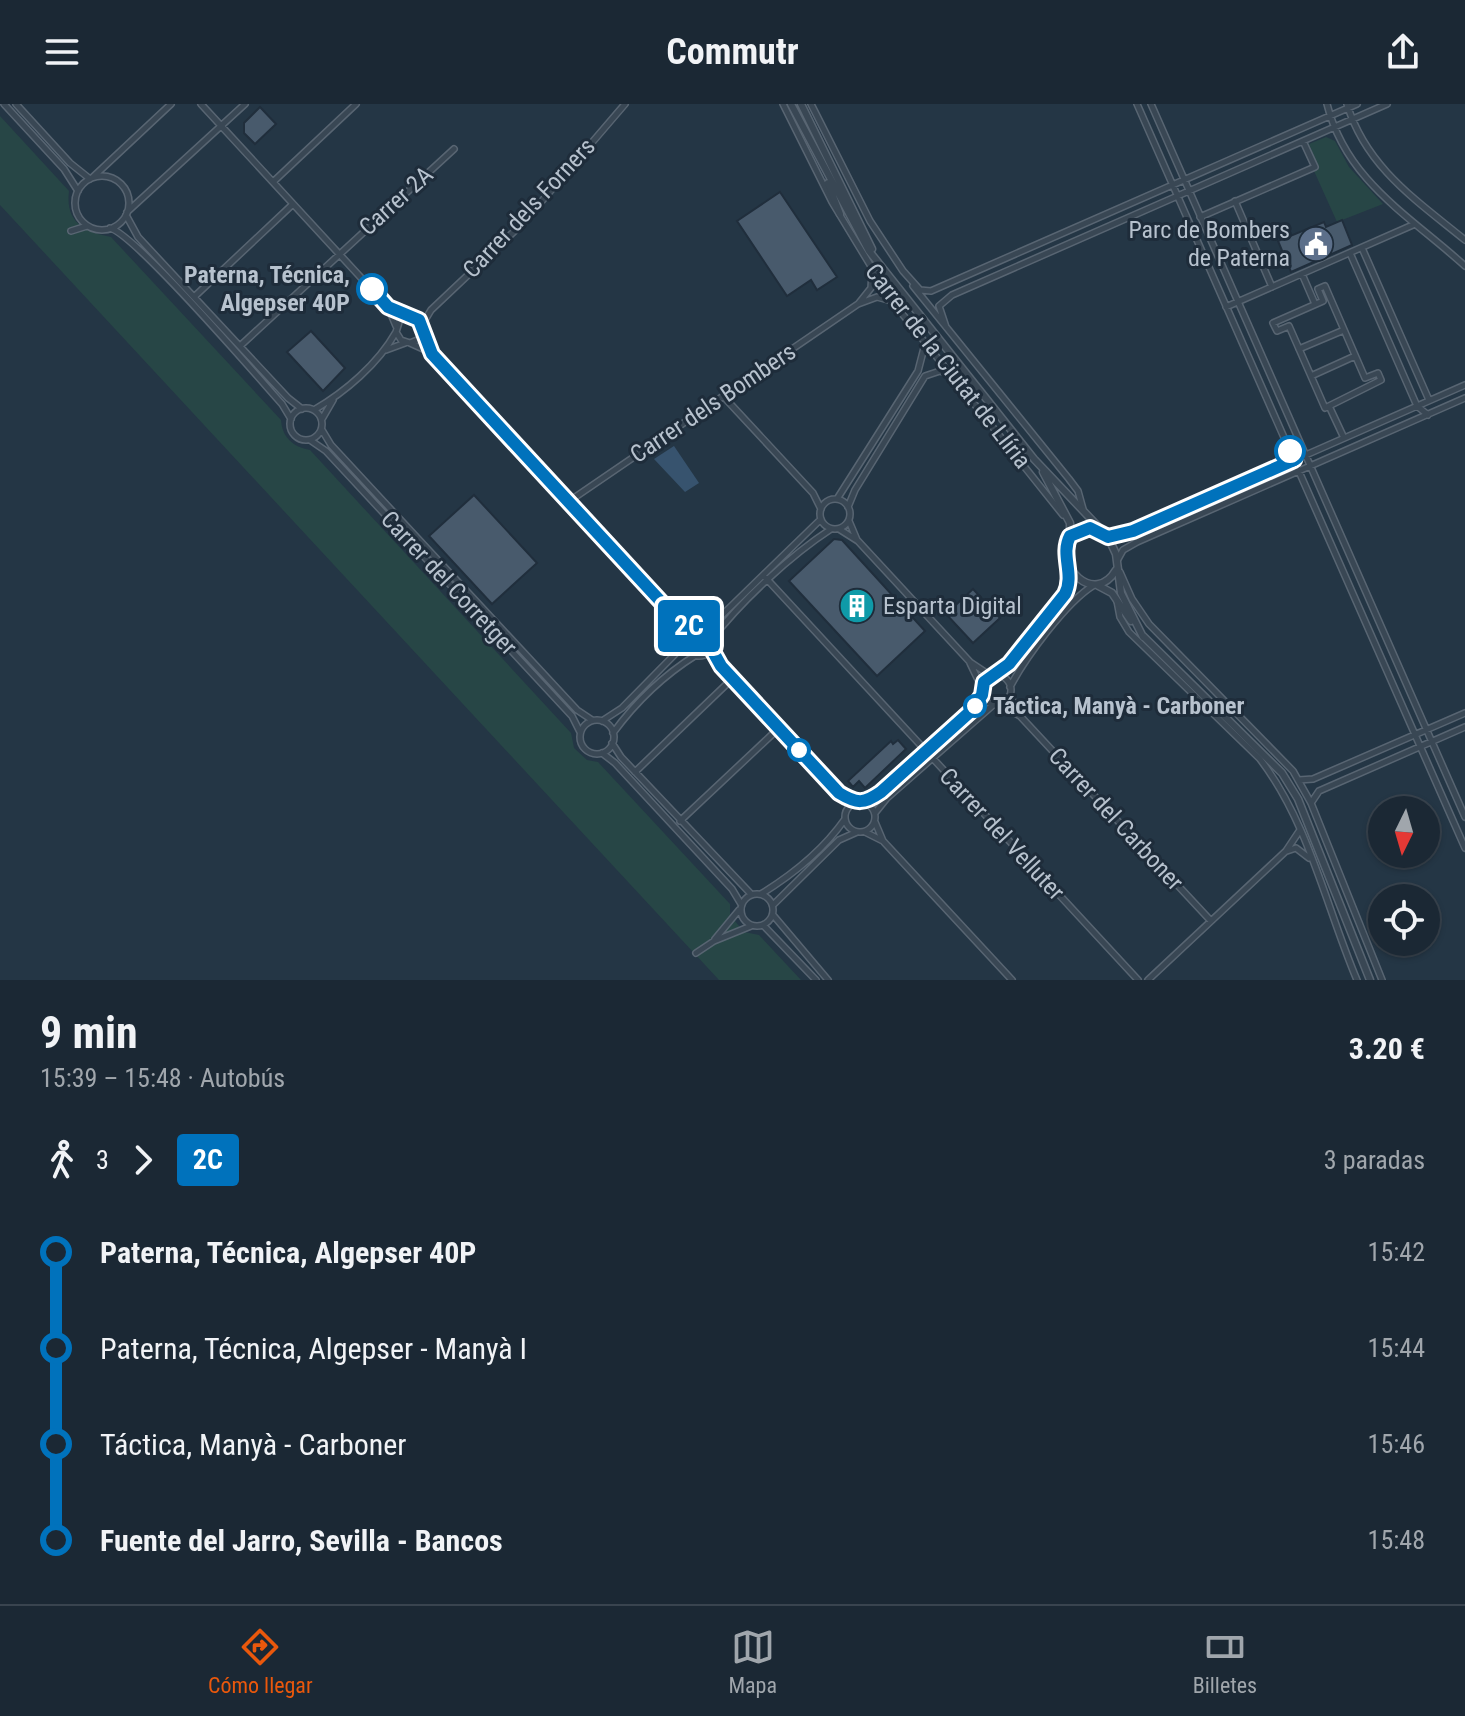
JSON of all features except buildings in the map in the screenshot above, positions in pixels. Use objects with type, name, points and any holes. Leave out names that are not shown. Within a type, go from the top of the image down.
[{"type":"street","points":[[4,104],[64,169],[78,191],[78,215],[71,231],[87,226],[110,228],[122,233],[282,404],[291,419],[293,433],[300,439],[310,440],[322,430],[322,420],[334,399]]},
{"type":"street","points":[[16,104],[70,163],[91,179],[109,177],[124,188],[126,214],[138,237],[302,409],[314,410],[334,399],[386,351],[422,333]]},
{"type":"street","points":[[78,191],[171,104]]},
{"type":"street","points":[[201,104],[388,307],[396,329],[407,343],[431,352]]},
{"type":"street","points":[[110,228],[245,104]]},
{"type":"street","points":[[273,182],[356,104]]},
{"type":"street","name":"Carrer dels Forners","points":[[422,325],[431,310],[523,223],[625,104]]},
{"type":"street","name":"Carrer de la Ciutat de Llíria","points":[[783,104],[840,214],[892,301],[1065,518],[1069,538]]},
{"type":"street","name":"Carrer de la Ciutat de Llíria","points":[[791,104],[852,221],[886,273],[1034,459],[1108,537],[1132,599],[1149,624],[1279,755],[1299,780],[1382,980]]},
{"type":"street","name":"Carrer de la Ciutat de Llíria","points":[[801,104],[886,273]]},
{"type":"street","name":"Carrer de la Ciutat de Llíria","points":[[811,104],[870,221],[903,271],[1078,491],[1084,515]]},
{"type":"street","points":[[1137,104],[1465,848]]},
{"type":"street","points":[[1151,104],[1465,817]]},
{"type":"street","points":[[1327,104],[1333,128],[1355,167],[1375,192],[1465,266]]},
{"type":"street","points":[[903,271],[925,291],[1357,104]]},
{"type":"street","points":[[946,327],[939,306],[952,295],[1387,104]]},
{"type":"street","points":[[1347,106],[1351,120],[1376,163],[1391,180],[1465,240]]},
{"type":"street","points":[[804,129],[840,214]]},
{"type":"street","points":[[1200,217],[1315,167],[1303,141]]},
{"type":"street","name":"Carrer 2A","points":[[240,346],[454,149]]},
{"type":"street","points":[[1235,201],[1272,287]]},
{"type":"street","points":[[194,297],[293,204]]},
{"type":"street","points":[[78,215],[87,226]]},
{"type":"street","points":[[1226,307],[1415,224]]},
{"type":"street","points":[[1361,248],[1429,400],[1428,415]]},
{"type":"street","points":[[1350,253],[1417,406],[1428,415]]},
{"type":"street","points":[[858,304],[871,288],[873,272]]},
{"type":"street","points":[[969,274],[974,285]]},
{"type":"street","points":[[1302,274],[1315,304]]},
{"type":"street","points":[[1325,286],[1344,330],[1365,378],[1378,373],[1381,380],[1325,408],[1289,326],[1277,331],[1273,323],[1323,301],[1318,289],[1325,286]]},
{"type":"street","name":"Carrer dels Bombers","points":[[568,502],[858,304],[877,297],[892,301]]},
{"type":"street","points":[[388,307],[422,325],[422,333],[431,352],[676,618],[686,636],[685,644],[673,661],[622,708],[602,721],[592,720],[580,732],[585,749],[602,753],[732,889],[743,919],[751,925]]},
{"type":"street","name":"Carrer dels Forners","points":[[396,329],[411,317],[431,310]]},
{"type":"street","points":[[386,351],[396,329]]},
{"type":"street","points":[[1299,349],[1344,330]]},
{"type":"street","points":[[821,509],[834,500],[918,371],[926,343]]},
{"type":"street","points":[[1311,376],[1355,356]]},
{"type":"street","points":[[918,371],[925,376]]},
{"type":"street","points":[[951,375],[940,371],[925,376],[855,490],[848,507],[849,521],[858,541],[970,662],[1005,679],[1010,691]]},
{"type":"street","points":[[1108,537],[1133,531],[1465,385]]},
{"type":"street","points":[[723,396],[813,493],[821,509],[821,519],[712,639],[711,648],[733,679],[839,793],[855,803]]},
{"type":"street","points":[[875,813],[932,758],[1010,691],[1075,601],[1111,577],[1123,550],[1465,398]]},
{"type":"street","points":[[1329,406],[1344,438]]},
{"type":"street","points":[[291,419],[302,409]]},
{"type":"street","points":[[314,410],[322,420]]},
{"type":"street","name":"Carrer del Corretger","points":[[322,430],[331,445],[577,710],[592,720]]},
{"type":"street","name":"Carrer del Corretger","points":[[310,440],[326,451],[572,716],[580,732]]},
{"type":"street","name":"Carrer de la Ciutat de Llíria","points":[[1034,459],[1070,523],[1065,555],[1069,568],[1084,583],[1095,585],[1117,600],[1143,637],[1282,773],[1298,799],[1370,980]]},
{"type":"street","points":[[813,493],[848,507]]},
{"type":"street","points":[[821,519],[858,541]]},
{"type":"street","points":[[686,636],[719,618],[766,579],[849,521]]},
{"type":"street","points":[[1069,538],[1090,528],[1101,531]]},
{"type":"street","name":"Carrer de la Ciutat de Llíria","points":[[1117,565],[1121,593],[1143,637]]},
{"type":"street","points":[[981,686],[994,676],[1065,594],[1070,584],[1069,568]]},
{"type":"street","name":"Carrer del Velluter","points":[[766,579],[1138,980]]},
{"type":"street","points":[[1351,589],[1362,583]]},
{"type":"street","name":"Carrer de la Ciutat de Llíria","points":[[1117,600],[1120,617],[1139,643],[1260,759],[1288,802],[1357,980]]},
{"type":"street","points":[[676,618],[694,629]]},
{"type":"street","points":[[702,628],[712,639]]},
{"type":"street","points":[[685,644],[721,666]]},
{"type":"street","points":[[602,753],[612,743],[613,733],[627,714],[678,666],[711,648]]},
{"type":"street","points":[[846,811],[855,803],[866,802],[971,711],[982,695],[970,662]]},
{"type":"street","points":[[635,772],[733,679]]},
{"type":"street","name":"Carrer del Carboner","points":[[1010,691],[1021,717]]},
{"type":"street","points":[[982,695],[996,704]]},
{"type":"street","name":"Carrer del Carboner","points":[[996,704],[1021,717],[1211,921]]},
{"type":"street","points":[[1299,780],[1313,779],[1465,713]]},
{"type":"street","points":[[602,721],[613,733]]},
{"type":"street","points":[[1311,803],[1319,791],[1465,727]]},
{"type":"street","points":[[680,821],[779,728]]},
{"type":"street","points":[[612,743],[680,821],[751,894],[761,894],[782,881],[834,835],[845,819],[846,811],[839,793]]},
{"type":"street","points":[[866,802],[875,813],[875,822],[883,841],[1012,980]]},
{"type":"street","points":[[845,819],[860,832],[883,841]]},
{"type":"street","points":[[828,980],[773,915],[773,905],[839,840],[875,822]]},
{"type":"street","points":[[1148,980],[1286,851],[1300,829]]},
{"type":"street","points":[[1286,851],[1304,851],[1311,861]]},
{"type":"street","points":[[714,941],[751,894]]},
{"type":"street","points":[[761,894],[773,905]]},
{"type":"street","points":[[696,953],[714,941],[751,925],[763,925],[773,915]]},
{"type":"street","points":[[763,925],[816,980]]},
{"type":"green space","points":[[0,116],[69,191],[70,211],[79,224],[111,237],[281,420],[290,440],[310,450],[571,733],[574,748],[587,760],[598,762],[730,904],[730,915],[744,932],[759,935],[801,980],[719,980],[0,205]]},
{"type":"green space","points":[[1326,137],[1335,141],[1349,167],[1383,204],[1337,222],[1314,171],[1318,166],[1309,144]]},
{"type":"water","points":[[674,446],[699,483],[685,492],[654,459]]},
{"type":"bus line","name":"2C","points":[[372,289],[388,307],[419,320],[432,354],[676,618],[694,629],[702,628],[709,632],[711,648],[721,666],[839,793],[855,803],[866,802],[881,792],[971,711],[982,695],[981,686],[987,678],[997,676],[1009,664],[1070,584],[1065,555],[1070,536],[1090,528],[1108,537],[1133,531],[1294,460],[1290,451]]},
{"type":"place","name":"Parc de Bombers de Paterna","points":[[1316,244]]},
{"type":"place","name":"Paterna, Técnica, Algepser 40P","points":[[372,289]]},
{"type":"place","name":"Esparta Digital","points":[[857,606]]},
{"type":"place","name":"Táctica, Manyà - Carboner","points":[[975,706]]}]
